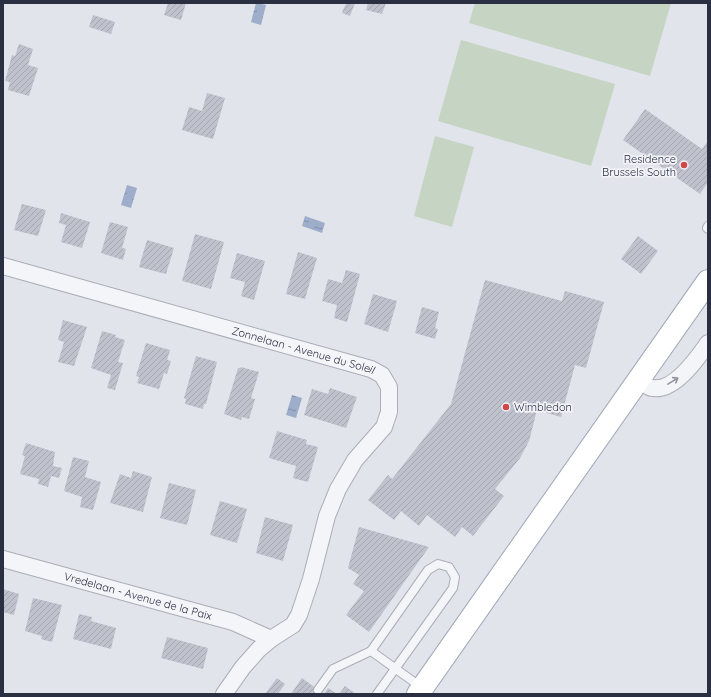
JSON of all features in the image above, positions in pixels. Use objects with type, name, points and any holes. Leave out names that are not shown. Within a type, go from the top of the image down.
[{"type":"main road","points":[[420,691],[708,281]]},
{"type":"street","name":"Zonnelaan - Avenue du Soleil","points":[[3,266],[371,369],[382,375],[389,387],[389,412],[384,427],[355,460],[338,489],[327,516],[311,579],[299,615],[293,625],[271,639],[259,649],[243,667],[224,694]]},
{"type":"street","points":[[638,380],[651,388],[662,387],[676,380],[692,366],[708,343]]},
{"type":"street","name":"Vredelaan - Avenue de la Paix","points":[[3,559],[234,622],[271,639]]},
{"type":"lane","points":[[318,690],[333,669],[371,651],[428,570],[438,564],[449,567],[456,576],[453,588],[377,694]]},
{"type":"lane","points":[[371,651],[396,669],[420,691]]},
{"type":"green space","points":[[475,3],[671,3],[650,76],[469,23]]},
{"type":"green space","points":[[461,40],[615,84],[591,166],[438,121]]},
{"type":"green space","points":[[435,136],[474,147],[452,227],[414,216]]},
{"type":"water","points":[[256,3],[266,5],[261,25],[251,22]]},
{"type":"water","points":[[127,185],[137,188],[131,208],[121,205]]},
{"type":"water","points":[[305,216],[325,223],[322,233],[302,226]]},
{"type":"water","points":[[292,395],[302,398],[296,418],[286,415]]},
{"type":"building","points":[[168,3],[186,3],[181,20],[164,15]]},
{"type":"building","points":[[346,3],[355,3],[350,16],[342,13]]},
{"type":"building","points":[[368,3],[386,3],[382,14],[366,10]]},
{"type":"building","points":[[93,15],[115,22],[111,34],[89,27]]},
{"type":"building","points":[[19,44],[33,49],[28,65],[38,68],[29,96],[8,90],[10,82],[5,81],[12,55],[15,56]]},
{"type":"building","points":[[207,93],[225,98],[213,139],[182,130],[189,107],[202,111]]},
{"type":"building","name":"Residence Brussels South","points":[[645,109],[702,149],[708,141],[708,182],[700,194],[623,140]]},
{"type":"building","points":[[22,204],[46,210],[38,236],[14,230]]},
{"type":"building","points":[[61,213],[90,222],[82,248],[61,242],[66,225],[59,223]]},
{"type":"building","points":[[110,222],[128,227],[122,248],[126,249],[123,260],[101,253]]},
{"type":"building","points":[[195,234],[224,242],[211,289],[182,281]]},
{"type":"building","points":[[638,236],[658,251],[641,274],[621,259]]},
{"type":"building","points":[[147,240],[174,248],[166,274],[139,267]]},
{"type":"building","points":[[298,252],[317,258],[305,299],[286,294]]},
{"type":"building","points":[[237,253],[265,261],[254,300],[241,296],[245,282],[230,278]]},
{"type":"building","points":[[346,270],[360,274],[347,322],[334,318],[337,305],[322,301],[328,279],[342,283]]},
{"type":"building","name":"Wimbledon","points":[[485,280],[562,301],[565,291],[604,302],[586,368],[575,365],[561,417],[537,410],[529,441],[520,458],[495,489],[504,496],[473,536],[462,527],[455,537],[427,515],[419,526],[401,511],[394,520],[368,500],[388,475],[392,479],[451,404]]},
{"type":"building","points":[[373,294],[397,301],[388,332],[364,324]]},
{"type":"building","points":[[422,307],[439,312],[435,328],[438,329],[435,339],[415,333]]},
{"type":"building","points":[[63,320],[87,327],[74,366],[58,362],[64,342],[58,340]]},
{"type":"building","points":[[102,331],[116,335],[115,337],[125,340],[118,362],[123,363],[115,390],[107,388],[111,375],[91,368]]},
{"type":"building","points":[[146,343],[170,350],[167,360],[171,361],[167,374],[164,373],[159,389],[137,383],[139,377],[136,376]]},
{"type":"building","points":[[196,356],[217,362],[206,404],[204,404],[203,409],[185,404],[186,399],[184,398]]},
{"type":"building","points":[[241,367],[259,372],[251,398],[255,399],[249,419],[242,417],[241,420],[224,414],[238,368]]},
{"type":"building","points":[[330,388],[357,397],[346,428],[304,415],[312,389],[328,394]]},
{"type":"building","points":[[277,431],[307,440],[306,444],[318,447],[308,482],[293,478],[296,466],[269,458]]},
{"type":"building","points":[[26,443],[55,452],[53,466],[62,468],[59,478],[51,476],[48,487],[38,484],[39,479],[20,474],[25,456],[22,455]]},
{"type":"building","points":[[73,457],[89,461],[85,477],[101,482],[93,510],[80,507],[82,497],[64,491]]},
{"type":"building","points":[[133,471],[152,477],[143,512],[110,503],[120,474],[131,478]]},
{"type":"building","points":[[169,483],[196,490],[187,525],[160,518]]},
{"type":"building","points":[[220,501],[247,509],[237,543],[210,535]]},
{"type":"building","points":[[265,517],[293,525],[283,561],[256,553]]},
{"type":"building","points":[[359,527],[429,547],[369,632],[346,615],[364,591],[353,584],[359,575],[348,568]]},
{"type":"building","points":[[3,589],[19,594],[14,615],[3,612]]},
{"type":"building","points":[[33,598],[62,605],[52,642],[41,639],[42,636],[25,631]]},
{"type":"building","points":[[79,614],[92,617],[91,621],[116,628],[111,649],[73,639]]},
{"type":"building","points":[[167,637],[208,648],[203,669],[161,658]]},
{"type":"building","points":[[277,678],[285,684],[278,694],[265,694]]},
{"type":"building","points":[[302,678],[324,694],[291,694]]},
{"type":"building","points":[[345,686],[356,694],[339,694]]},
{"type":"building","points":[[328,688],[337,694],[324,694]]},
{"type":"place","name":"Residence Brussels South","points":[[684,165]]},
{"type":"place","name":"Wimbledon","points":[[506,407]]}]
